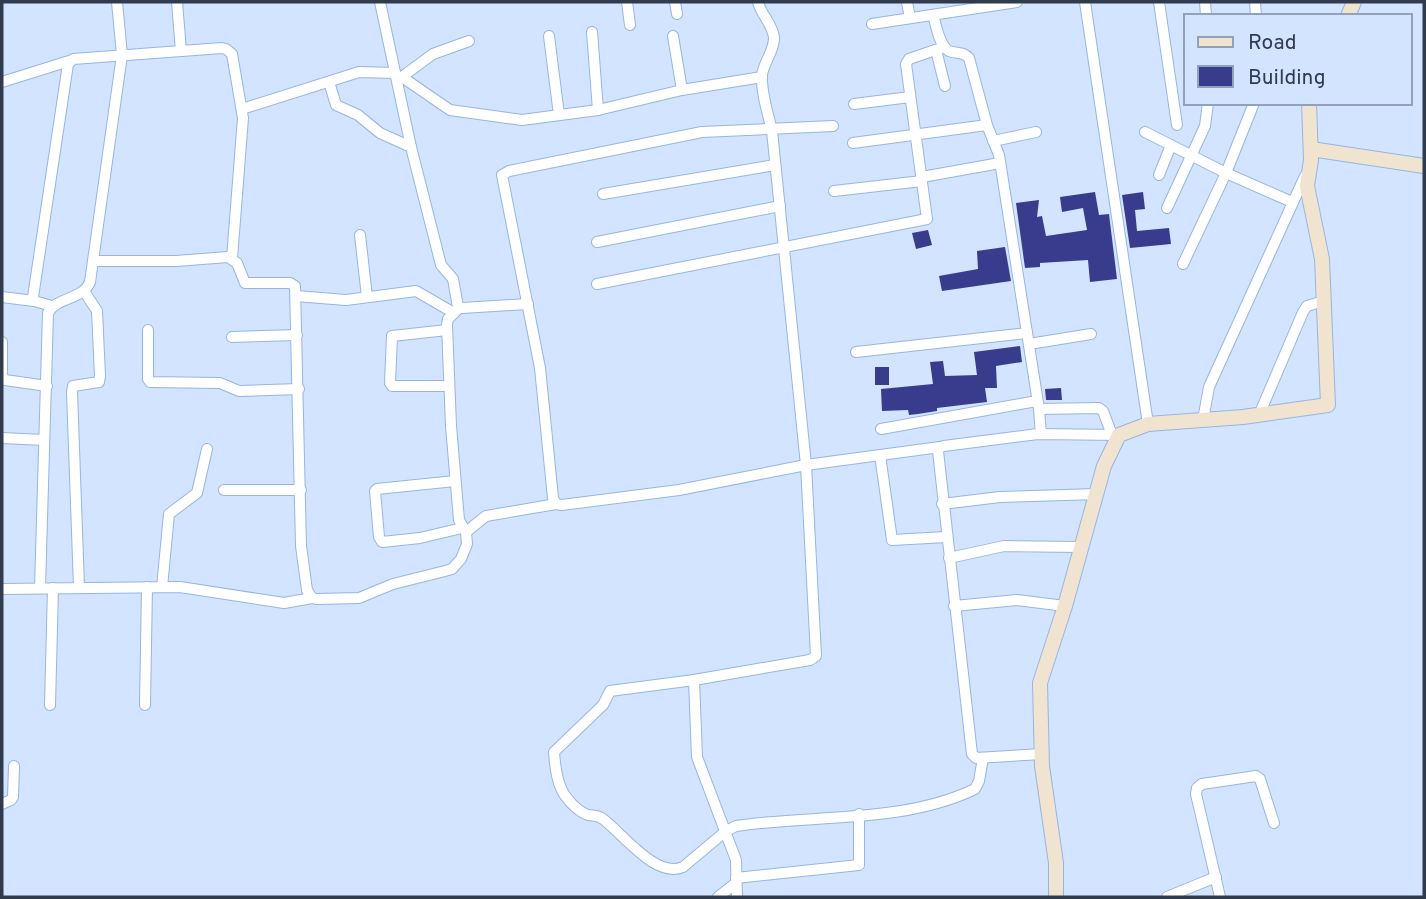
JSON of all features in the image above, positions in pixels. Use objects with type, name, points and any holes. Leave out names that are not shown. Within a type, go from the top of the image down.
[{"type":"street","points":[[40,588],[48,313],[52,306],[84,291],[90,282],[122,55],[117,2]]},
{"type":"street","points":[[177,2],[181,51]]},
{"type":"street","points":[[2,589],[180,587],[284,603],[312,598],[340,600],[359,598],[393,584],[445,572],[461,559],[467,544],[459,520],[455,481],[447,330],[447,322],[456,310],[453,277],[440,265],[380,2]]},
{"type":"street","points":[[627,2],[630,25]]},
{"type":"street","points":[[675,2],[677,14]]},
{"type":"street","points":[[758,2],[771,26],[774,40],[762,76],[772,131],[806,465],[816,656],[813,660],[610,691],[603,705],[554,751],[560,786],[573,804],[586,814],[602,817],[647,858],[663,869],[677,870],[726,831],[739,826],[924,807],[971,790],[979,780],[983,758]]},
{"type":"street","points":[[907,2],[910,18]]},
{"type":"street","points":[[872,23],[910,18],[939,10],[1017,2]]},
{"type":"street","points":[[1085,2],[1149,425]]},
{"type":"street","points":[[1159,2],[1178,125]]},
{"type":"street","points":[[939,10],[945,86]]},
{"type":"street","points":[[592,32],[598,110]]},
{"type":"street","points":[[548,36],[559,115]]},
{"type":"street","points":[[673,36],[682,90]]},
{"type":"street","points":[[398,77],[433,54],[468,41]]},
{"type":"street","points":[[2,82],[68,61],[222,48],[229,51],[232,54],[242,109],[232,258]]},
{"type":"street","points":[[597,284],[926,220],[907,61],[940,49],[965,54],[969,58],[1000,163],[1041,435]]},
{"type":"street","points":[[34,301],[68,61]]},
{"type":"street","points":[[242,109],[359,72],[398,77],[454,112],[510,119],[598,110],[682,90],[762,76]]},
{"type":"street","points":[[329,82],[336,104],[361,117],[380,133],[411,147]]},
{"type":"street","points":[[855,104],[910,97]]},
{"type":"street","points":[[1167,208],[1205,126],[1208,105]]},
{"type":"street","points":[[1183,264],[1226,173],[1253,105]]},
{"type":"street","points":[[455,481],[377,489],[379,537],[382,542],[464,530],[486,516],[556,504],[680,490],[806,465],[1041,435],[1116,435],[1149,425],[1259,415],[1328,405],[1322,260],[1307,186],[1311,149],[1308,105]]},
{"type":"street","points":[[853,143],[987,125]]},
{"type":"street","points":[[556,504],[553,498],[540,368],[502,178],[505,173],[702,132],[833,127]]},
{"type":"street","points":[[993,141],[1036,132]]},
{"type":"street","points":[[1145,132],[1226,173],[1292,202]]},
{"type":"street","points":[[1159,175],[1171,145]]},
{"type":"street","points":[[1311,149],[1424,166]]},
{"type":"street","points":[[834,191],[922,179],[1000,163]]},
{"type":"street","points":[[603,194],[775,165]]},
{"type":"street","points":[[1203,420],[1209,387],[1292,202],[1310,168]]},
{"type":"street","points":[[597,242],[780,206]]},
{"type":"street","points":[[360,235],[367,297]]},
{"type":"street","points":[[93,261],[188,261],[223,256],[232,258],[237,263],[246,283],[293,284],[296,289],[298,335],[301,546],[307,590],[312,598]]},
{"type":"street","points":[[79,587],[72,392],[73,386],[94,385],[99,382],[100,376],[97,311],[84,291]]},
{"type":"street","points":[[296,296],[340,300],[416,291],[456,310],[528,304]]},
{"type":"street","points":[[2,298],[52,306]]},
{"type":"street","points":[[1259,415],[1303,312],[1307,306],[1324,302]]},
{"type":"street","points":[[148,330],[150,382],[220,383],[239,391],[299,389]]},
{"type":"street","points":[[447,330],[392,336],[390,383],[392,386],[449,386]]},
{"type":"street","points":[[856,352],[1091,334]]},
{"type":"street","points":[[232,337],[298,335]]},
{"type":"street","points":[[2,342],[2,374],[5,380],[47,386]]},
{"type":"street","points":[[881,429],[1038,405],[1099,408],[1116,435],[1104,466],[1065,606],[1040,683],[1042,754],[1056,863],[1056,897]]},
{"type":"street","points":[[2,439],[44,440]]},
{"type":"street","points":[[940,447],[938,451],[948,558],[972,754],[974,757],[983,758],[1042,754]]},
{"type":"street","points":[[162,587],[169,514],[198,491],[207,449]]},
{"type":"street","points":[[880,455],[892,540],[946,537]]},
{"type":"street","points":[[224,491],[301,491]]},
{"type":"street","points":[[943,504],[1000,497],[1097,494]]},
{"type":"street","points":[[948,558],[1004,546],[1080,547]]},
{"type":"street","points":[[145,705],[147,587]]},
{"type":"street","points":[[50,705],[53,588]]},
{"type":"street","points":[[954,606],[1017,600],[1065,606]]},
{"type":"street","points":[[694,680],[698,757],[736,860],[737,897]]},
{"type":"street","points":[[2,804],[13,797],[14,766]]},
{"type":"street","points":[[1220,897],[1196,794],[1197,788],[1202,784],[1255,776],[1260,779],[1274,823]]},
{"type":"street","points":[[718,897],[736,881],[859,865],[859,814]]},
{"type":"street","points":[[1167,897],[1216,877]]},
{"type":"building","points":[[1095,192],[1099,215],[1109,214],[1117,279],[1090,282],[1088,260],[1040,263],[1040,267],[1025,268],[1016,203],[1039,200],[1037,217],[1042,216],[1046,236],[1087,230],[1083,208],[1062,212],[1060,197]]},
{"type":"building","points":[[1143,192],[1145,209],[1135,210],[1137,231],[1169,228],[1171,244],[1130,248],[1122,195]]},
{"type":"building","points":[[928,230],[932,245],[916,249],[912,233]]},
{"type":"building","points":[[1005,247],[1011,281],[942,291],[939,276],[978,269],[977,251]]},
{"type":"building","points":[[1020,346],[1022,362],[996,366],[997,388],[985,388],[987,402],[937,408],[937,411],[909,415],[908,410],[882,411],[881,389],[933,384],[930,362],[943,361],[945,376],[977,375],[974,352]]},
{"type":"building","points":[[875,367],[889,367],[889,385],[875,385]]},
{"type":"building","points":[[1061,388],[1062,400],[1046,400],[1045,389]]}]
